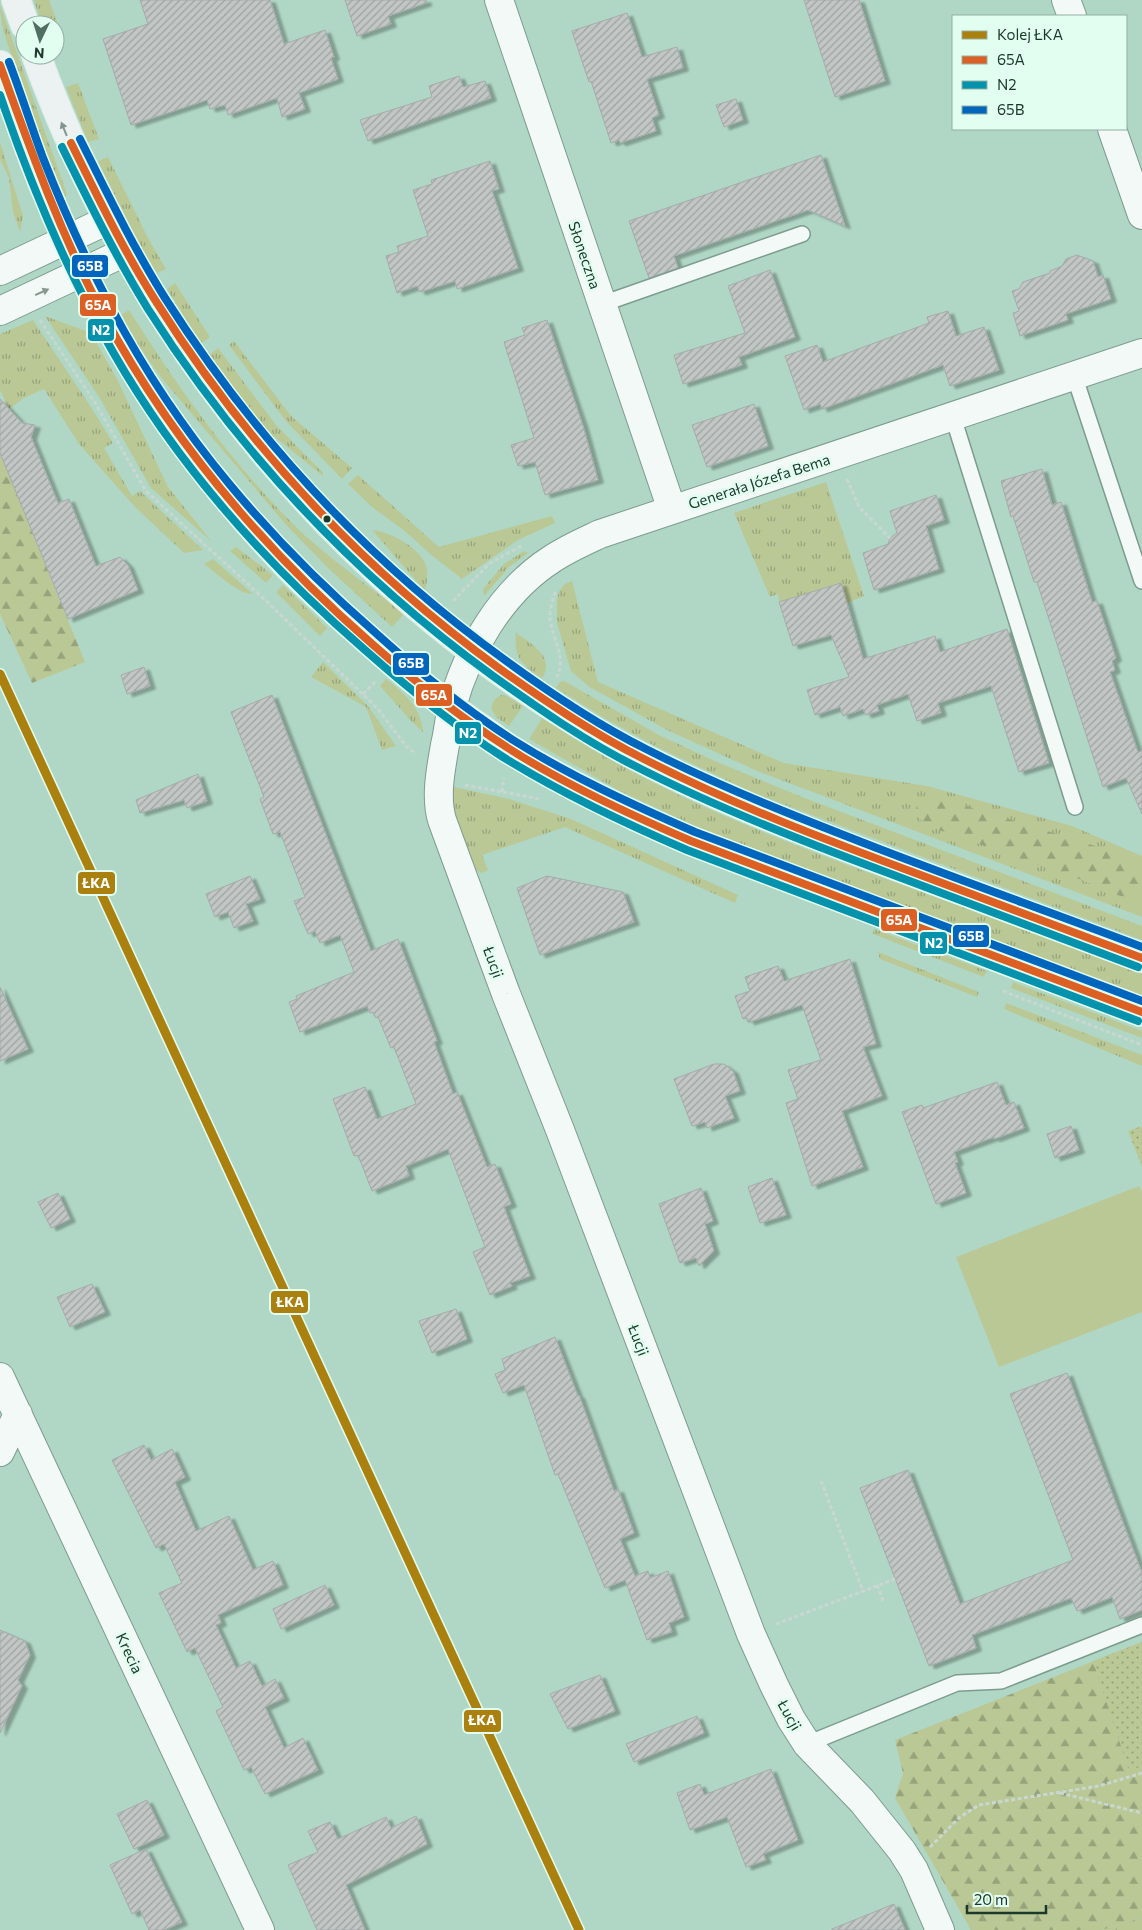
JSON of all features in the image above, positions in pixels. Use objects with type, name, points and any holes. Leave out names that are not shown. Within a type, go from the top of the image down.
[{"type":"main road","points":[[16,0],[21,15]]},
{"type":"main road","points":[[0,65],[37,170],[67,239],[104,314],[140,377],[189,449],[241,514],[288,566],[339,615],[397,666],[452,708],[515,752],[650,824],[1142,1012]]},
{"type":"main road","points":[[40,65],[68,138],[108,220],[157,306],[197,366],[232,413],[284,476],[326,521],[422,611],[473,651],[555,708],[638,757],[698,786],[800,830],[1142,958]]},
{"type":"street","name":"Słoneczna","points":[[498,0],[672,510]]},
{"type":"street","points":[[1066,0],[1072,15]]},
{"type":"street","points":[[1112,130],[1142,215]]},
{"type":"street","points":[[0,271],[108,220]]},
{"type":"street","points":[[0,311],[125,252]]},
{"type":"street","name":"Generała Józefa Bema","points":[[452,708],[473,651],[497,613],[516,589],[542,567],[565,552],[600,534],[953,417],[1074,374],[1142,353]]},
{"type":"street","name":"Łucji","points":[[452,708],[440,785],[440,814],[506,994],[560,1130],[751,1634],[791,1719],[807,1744],[862,1801],[914,1870],[940,1930]]},
{"type":"street","name":"Krecia","points":[[0,1376],[260,1930]]},
{"type":"street","points":[[0,1452],[18,1414]]},
{"type":"lane","points":[[602,304],[802,234]]},
{"type":"lane","points":[[1074,374],[1142,580]]},
{"type":"lane","points":[[953,417],[1075,807]]},
{"type":"lane","points":[[807,1744],[957,1682],[1001,1681],[1142,1625]]},
{"type":"path","points":[[35,314],[94,400],[146,491],[261,596],[378,709],[406,746],[419,757]]},
{"type":"path","points":[[839,455],[858,507],[890,538]]},
{"type":"path","points":[[556,680],[562,666],[560,650],[550,621],[550,614],[556,590],[561,581],[565,552]]},
{"type":"path","points":[[362,694],[378,679]]},
{"type":"path","points":[[460,784],[544,800]]},
{"type":"path","points":[[821,1481],[863,1591]]},
{"type":"path","points":[[751,1634],[895,1579]]},
{"type":"path","points":[[877,1586],[884,1603]]},
{"type":"path","points":[[914,1870],[923,1853],[960,1817],[979,1805],[1099,1786],[1142,1773]]},
{"type":"path","points":[[1058,1793],[1142,1813]]},
{"type":"green space","points":[[34,0],[49,0],[55,15],[39,15]]},
{"type":"green space","points":[[0,5],[15,47],[15,65],[21,65],[67,194],[66,197],[63,195],[51,166],[9,50],[0,14]]},
{"type":"green space","points":[[78,83],[99,139],[88,142],[66,87]]},
{"type":"green space","points":[[0,142],[23,216],[20,232],[13,212],[9,178],[0,159]]},
{"type":"green space","points":[[108,157],[148,238],[166,269],[157,273],[138,242],[98,161]]},
{"type":"green space","points":[[175,283],[210,337],[201,344],[167,289]]},
{"type":"green space","points":[[129,310],[185,394],[225,448],[269,499],[319,547],[404,614],[392,627],[329,569],[288,527],[163,380],[140,348],[121,315]]},
{"type":"green space","points":[[45,316],[91,333],[117,379],[168,487],[212,542],[151,488],[99,397]]},
{"type":"green space","points":[[33,320],[113,443],[104,448],[132,496],[140,491],[203,550],[184,553],[135,507],[79,444],[44,389],[24,398],[9,409],[0,390],[0,334]]},
{"type":"green space","points":[[234,341],[291,416],[352,468],[342,479],[285,420],[229,345]]},
{"type":"green space","points":[[218,348],[276,425],[323,473],[323,476],[270,433],[236,393],[209,355]]},
{"type":"green space","points":[[0,453],[85,662],[32,683],[0,614]]},
{"type":"green space","points":[[358,475],[439,547],[552,516],[555,523],[518,540],[462,579],[406,532],[372,507],[348,484]]},
{"type":"green space","points":[[826,482],[864,596],[847,603],[779,602],[778,594],[770,597],[734,513]]},
{"type":"green space","points":[[372,530],[395,537],[416,551],[425,563],[427,570],[425,591]]},
{"type":"green space","points":[[236,547],[273,575],[266,583],[230,551]]},
{"type":"green space","points":[[524,551],[528,553],[509,567],[484,596],[483,589],[504,564]]},
{"type":"green space","points":[[213,559],[253,594],[234,587],[204,564]]},
{"type":"green space","points":[[572,581],[598,682],[784,763],[927,786],[1072,826],[1142,856],[1142,917],[755,770],[667,730],[588,686],[571,671],[557,623],[559,591],[565,584]]},
{"type":"green space","points":[[283,585],[327,628],[320,636],[276,592]]},
{"type":"green space","points":[[516,633],[535,646],[544,658],[546,671],[542,678],[525,665],[518,655],[515,642]]},
{"type":"green space","points":[[323,662],[368,706],[396,746],[382,750],[366,707],[311,677]]},
{"type":"green space","points":[[386,679],[411,702],[419,715],[423,732],[380,686]]},
{"type":"green space","points":[[564,681],[659,735],[717,762],[802,797],[1142,926],[1142,940],[754,793],[655,746],[606,719],[556,688],[560,682]]},
{"type":"green space","points":[[501,695],[507,696],[523,706],[509,726],[496,717],[491,708],[494,700]]},
{"type":"green space","points":[[542,718],[623,767],[751,827],[839,862],[1142,974],[1142,996],[702,829],[618,790],[529,739]]},
{"type":"green space","points":[[454,787],[509,799],[571,819],[738,895],[735,903],[565,827],[482,855],[488,870],[482,873],[473,869],[458,829],[453,808],[452,797]]},
{"type":"green space","points":[[919,798],[941,798],[1108,850],[1142,864],[1142,905],[1079,879],[925,825],[915,812]]},
{"type":"green space","points":[[874,929],[987,971],[984,977],[873,934]]},
{"type":"green space","points":[[878,952],[979,992],[977,997],[880,959]]},
{"type":"green space","points":[[1013,982],[1142,1031],[1142,1038],[1011,988]]},
{"type":"green space","points":[[1006,1003],[1142,1055],[1142,1066],[1004,1009]]},
{"type":"green space","points":[[1142,1126],[1142,1167],[1128,1131]]},
{"type":"green space","points":[[1139,1186],[1142,1193],[1142,1312],[999,1367],[956,1257]]},
{"type":"green space","points":[[1142,1642],[1142,1917],[1102,1930],[971,1930],[895,1798],[903,1773],[895,1740]]},
{"type":"green space","points":[[1142,1642],[1142,1766],[1129,1771],[1093,1661]]},
{"type":"green space","points":[[1142,1917],[1142,1930],[1102,1930]]},
{"type":"building","points":[[140,0],[270,0],[284,44],[325,30],[334,57],[331,58],[338,79],[299,93],[305,109],[282,117],[277,98],[228,115],[225,105],[210,109],[207,100],[131,125],[103,39],[148,24]]},
{"type":"building","points":[[345,0],[426,0],[426,3],[388,16],[391,24],[357,36]]},
{"type":"building","points":[[804,0],[859,0],[885,81],[835,97]]},
{"type":"building","points":[[627,13],[642,57],[677,47],[683,68],[647,79],[659,115],[652,118],[656,131],[620,143],[619,140],[611,143],[591,81],[589,82],[572,31]]},
{"type":"building","points":[[459,76],[463,87],[485,81],[491,98],[368,141],[360,120],[432,97],[429,86]]},
{"type":"building","points":[[736,99],[743,120],[724,127],[716,105]]},
{"type":"building","points":[[821,155],[845,226],[808,210],[674,256],[678,268],[649,278],[629,221]]},
{"type":"building","points":[[490,161],[499,189],[492,191],[518,268],[457,289],[455,281],[420,292],[417,286],[397,293],[386,256],[399,252],[397,246],[428,236],[413,190],[432,184],[431,180]]},
{"type":"building","points":[[1077,255],[1093,261],[1098,277],[1103,275],[1111,299],[1066,314],[1068,320],[1020,336],[1013,313],[1019,311],[1012,291],[1019,289],[1023,282],[1050,273],[1050,271],[1062,266],[1066,259]]},
{"type":"building","points":[[770,270],[795,337],[739,357],[742,365],[683,384],[674,355],[745,333],[728,286]]},
{"type":"building","points":[[948,311],[956,336],[984,327],[999,370],[950,386],[943,365],[822,409],[820,404],[804,410],[785,356],[817,345],[823,362],[929,323],[927,317]]},
{"type":"building","points":[[547,320],[583,426],[598,480],[545,495],[535,462],[518,466],[511,445],[534,438],[504,342],[525,335],[522,328]]},
{"type":"building","points":[[0,399],[22,423],[35,425],[31,437],[58,503],[69,499],[96,566],[120,557],[128,565],[138,590],[68,619],[0,453]]},
{"type":"building","points":[[754,404],[768,446],[707,467],[692,425]]},
{"type":"building","points":[[1042,469],[1052,505],[1061,502],[1092,602],[1097,601],[1116,658],[1112,661],[1115,670],[1110,672],[1138,752],[1142,751],[1142,814],[1126,778],[1103,787],[1037,582],[1034,582],[1013,516],[1011,517],[1001,481]]},
{"type":"building","points":[[936,495],[944,520],[926,526],[939,569],[874,590],[863,553],[888,544],[890,538],[897,533],[890,511]]},
{"type":"building","points":[[841,583],[863,659],[935,636],[940,652],[1007,629],[1049,763],[1019,772],[991,686],[938,703],[941,713],[917,721],[908,694],[877,705],[879,711],[866,715],[863,709],[843,716],[840,707],[815,715],[807,690],[849,677],[831,635],[793,646],[779,602]]},
{"type":"building","points":[[144,667],[150,686],[127,694],[121,675]]},
{"type":"building","points":[[272,695],[371,951],[398,939],[437,1041],[434,1042],[453,1094],[457,1092],[487,1167],[495,1164],[511,1204],[504,1207],[530,1276],[510,1283],[512,1286],[490,1295],[473,1252],[485,1247],[448,1149],[406,1166],[409,1176],[372,1191],[358,1155],[354,1156],[333,1099],[365,1087],[377,1119],[416,1104],[394,1047],[391,1048],[378,1017],[376,1018],[373,1012],[370,1013],[367,1006],[300,1032],[289,1002],[297,999],[296,996],[354,972],[340,935],[320,943],[315,931],[308,934],[294,901],[305,897],[280,832],[273,834],[260,799],[264,797],[231,712]]},
{"type":"building","points":[[198,774],[207,801],[187,808],[184,800],[140,813],[136,800]]},
{"type":"building","points":[[250,876],[260,899],[246,904],[253,921],[234,928],[228,912],[215,917],[206,894]]},
{"type":"building","points":[[547,876],[623,892],[634,922],[540,955],[517,888]]},
{"type":"building","points":[[850,959],[876,1044],[863,1047],[882,1096],[842,1111],[863,1167],[812,1186],[786,1103],[798,1099],[788,1070],[821,1060],[802,1005],[749,1022],[747,1018],[743,1019],[735,996],[750,991],[745,977],[778,966],[784,981]]},
{"type":"building","points":[[0,987],[28,1049],[0,1061]]},
{"type":"building","points":[[714,1064],[724,1064],[733,1071],[740,1091],[725,1096],[734,1118],[707,1128],[705,1122],[692,1126],[674,1079]]},
{"type":"building","points":[[997,1082],[1006,1105],[1014,1102],[1024,1128],[954,1152],[958,1162],[955,1163],[966,1193],[936,1204],[902,1112],[922,1105],[923,1108]]},
{"type":"building","points":[[1071,1126],[1079,1150],[1055,1158],[1047,1134]]},
{"type":"building","points":[[772,1178],[786,1215],[760,1223],[748,1187]]},
{"type":"building","points":[[701,1188],[713,1221],[705,1224],[714,1251],[699,1266],[696,1258],[680,1263],[659,1204]]},
{"type":"building","points":[[58,1193],[70,1219],[51,1228],[38,1202]]},
{"type":"building","points":[[92,1284],[105,1312],[70,1327],[57,1297]]},
{"type":"building","points":[[456,1309],[467,1339],[432,1353],[419,1321]]},
{"type":"building","points":[[555,1337],[579,1395],[614,1491],[618,1489],[634,1533],[620,1539],[635,1576],[648,1571],[650,1578],[668,1571],[684,1617],[669,1623],[672,1632],[647,1640],[625,1580],[605,1588],[558,1474],[555,1475],[524,1385],[503,1393],[495,1374],[505,1370],[502,1359]]},
{"type":"building","points":[[1067,1373],[1142,1573],[1142,1610],[1120,1619],[1112,1597],[1077,1611],[1071,1598],[972,1635],[976,1648],[929,1666],[860,1488],[908,1470],[960,1604],[1073,1560],[1010,1394]]},
{"type":"building","points":[[144,1445],[151,1460],[172,1449],[185,1477],[175,1482],[196,1531],[229,1516],[253,1570],[273,1561],[283,1585],[218,1615],[221,1623],[216,1625],[236,1668],[250,1661],[262,1686],[275,1679],[284,1698],[265,1707],[284,1748],[303,1738],[318,1770],[265,1794],[251,1767],[244,1770],[216,1711],[223,1707],[195,1648],[187,1652],[159,1593],[182,1583],[164,1544],[156,1548],[112,1460]]},
{"type":"building","points":[[325,1585],[334,1605],[281,1629],[273,1609]]},
{"type":"building","points":[[0,1630],[25,1641],[30,1655],[18,1680],[22,1686],[0,1733]]},
{"type":"building","points":[[600,1675],[615,1711],[568,1729],[550,1694]]},
{"type":"building","points":[[697,1716],[704,1733],[634,1762],[626,1744]]},
{"type":"building","points":[[771,1769],[798,1840],[763,1854],[766,1860],[746,1867],[727,1817],[690,1830],[677,1793],[700,1784],[704,1795]]},
{"type":"building","points":[[147,1800],[164,1835],[134,1849],[117,1814]]},
{"type":"building","points":[[416,1816],[427,1844],[346,1885],[365,1930],[317,1930],[288,1865],[318,1852],[308,1831],[330,1822],[338,1839],[386,1817],[391,1828]]},
{"type":"building","points":[[146,1849],[182,1922],[164,1930],[149,1930],[140,1910],[132,1914],[110,1865]]},
{"type":"building","points":[[894,1904],[905,1930],[832,1930],[832,1929]]},
{"type":"rail line","name":"ŁKA","points":[[0,674],[579,1930]]},
{"type":"transit line","name":"65B","points":[[9,62],[43,158],[84,253],[138,356],[167,400],[197,443],[264,524],[338,599],[427,677],[513,740],[579,778],[648,811],[695,832],[1142,1001]]},
{"type":"transit line","name":"65A","points":[[0,65],[35,160],[73,253],[103,314],[159,406],[189,449],[256,531],[331,607],[404,671],[455,711],[530,762],[575,787],[644,820],[691,841],[1142,1012]]},
{"type":"transit line","name":"N2","points":[[0,95],[50,226],[80,290],[113,352],[138,394],[166,435],[226,512],[293,583],[381,664],[449,720],[503,757],[570,795],[687,850],[1138,1021]]},
{"type":"transit line","name":"65B","points":[[80,139],[153,279],[200,350],[237,400],[276,449],[361,540],[455,622],[574,708],[627,739],[675,763],[733,790],[822,827],[1142,947]]},
{"type":"transit line","name":"65A","points":[[71,143],[122,244],[157,303],[192,356],[269,456],[355,547],[401,590],[500,669],[552,705],[605,738],[676,775],[746,807],[1142,958]]},
{"type":"transit line","name":"N2","points":[[62,147],[103,229],[136,289],[183,362],[221,413],[261,462],[347,554],[394,597],[493,676],[562,724],[598,746],[664,781],[814,845],[1138,967]]}]
